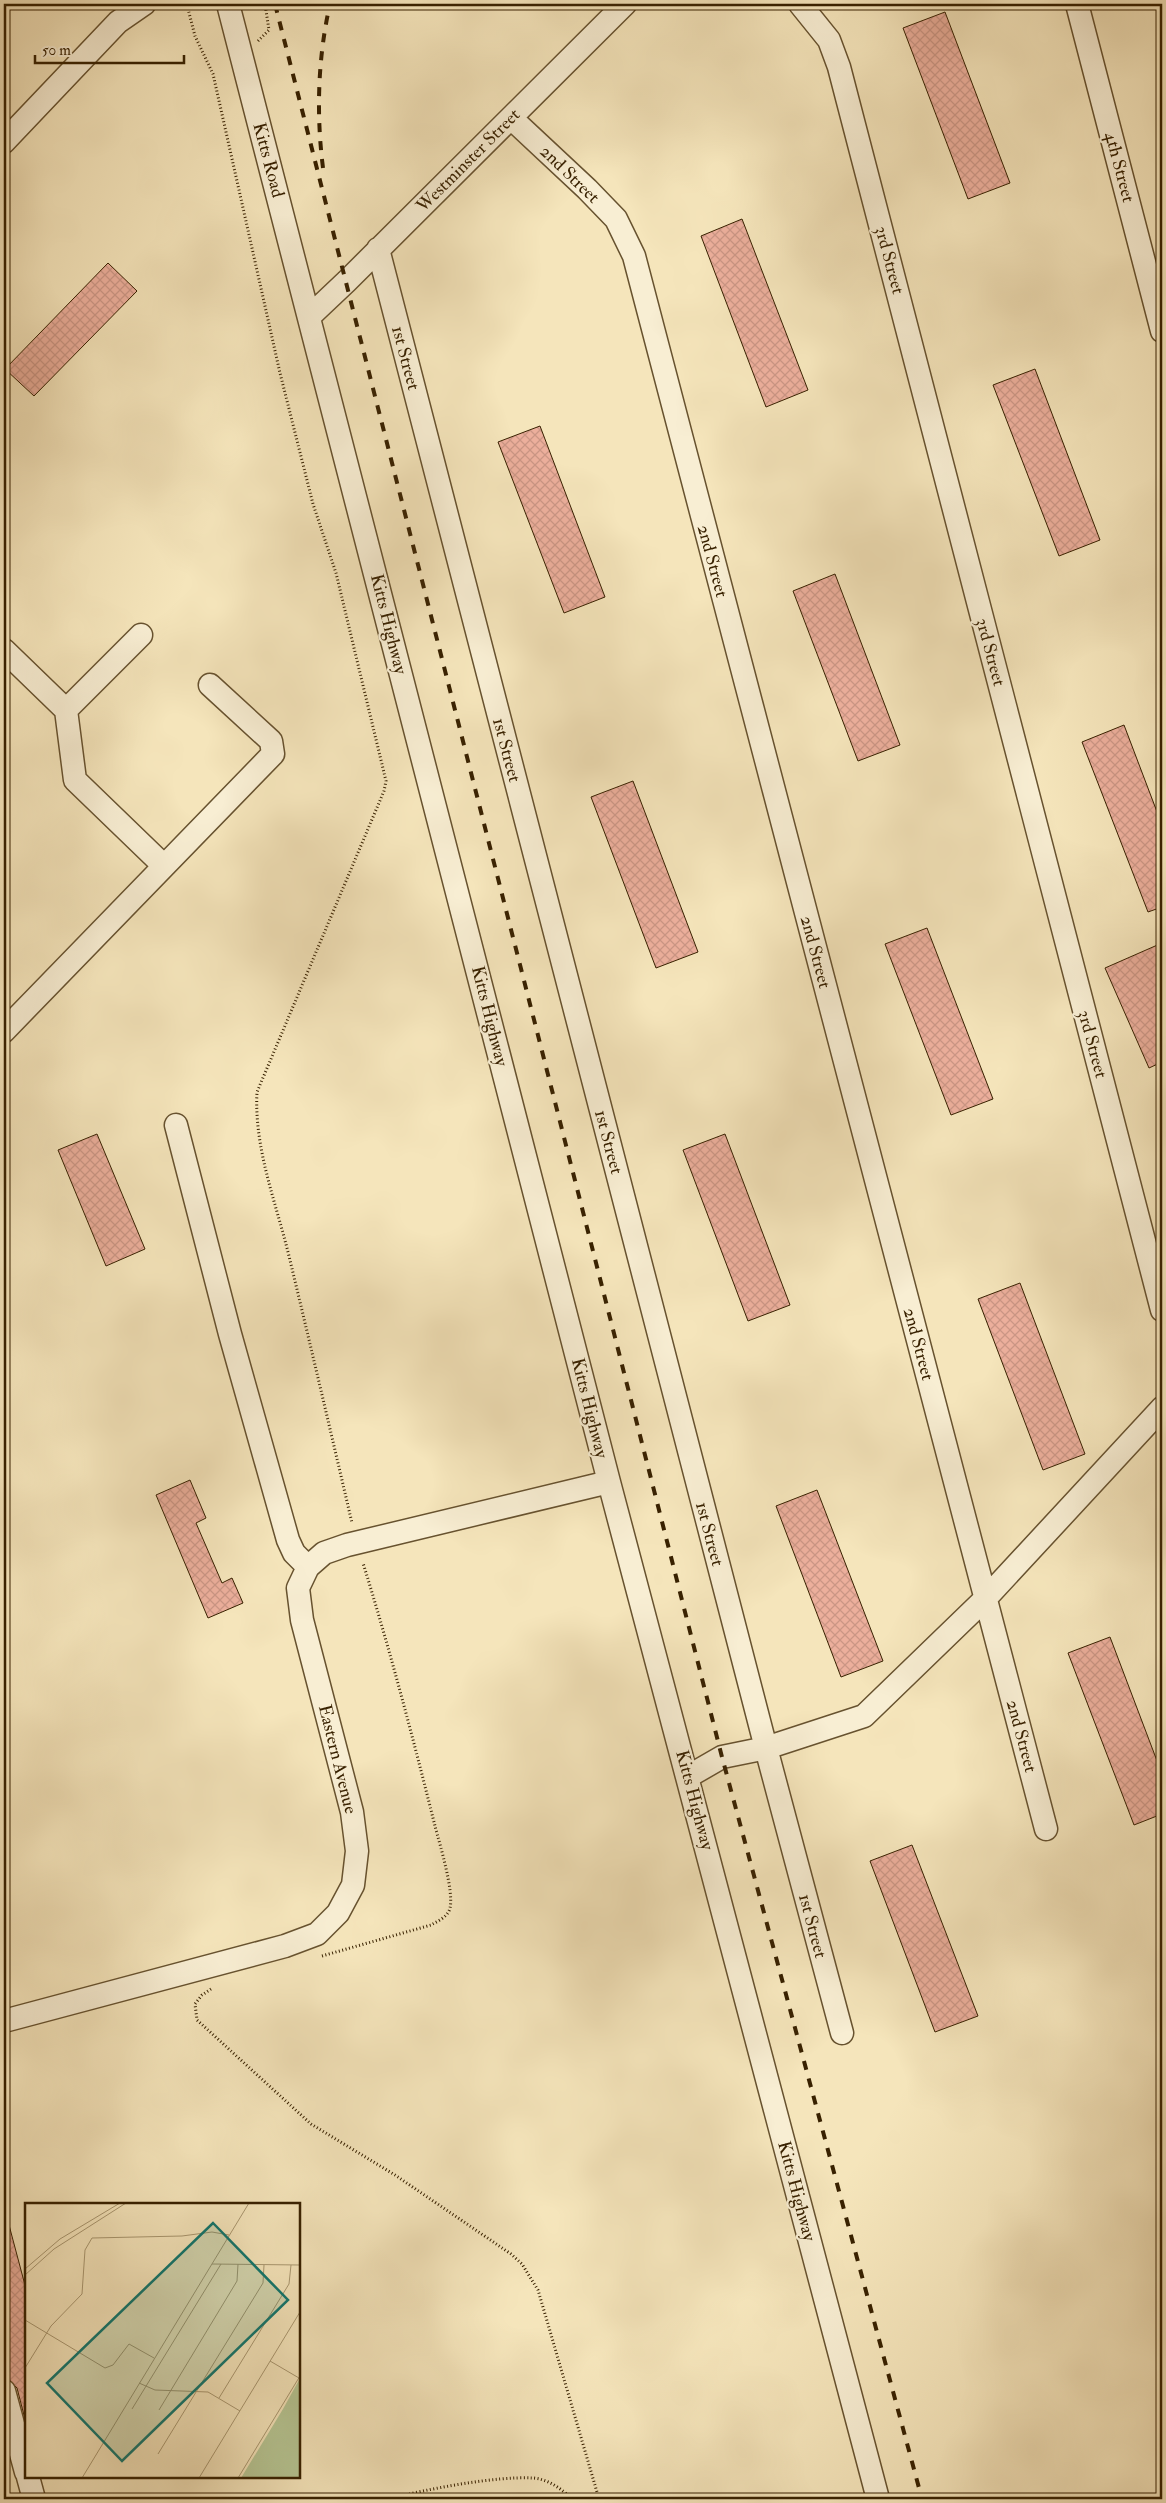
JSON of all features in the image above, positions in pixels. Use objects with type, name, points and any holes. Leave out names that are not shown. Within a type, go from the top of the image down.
[{"type":"street","points":[[4,142],[118,22],[144,4]]},
{"type":"street","name":"Kitts Road","points":[[228,4],[310,316]]},
{"type":"street","name":"Westminster Street","points":[[310,316],[625,4]]},
{"type":"street","name":"3rd Street","points":[[800,4],[829,40],[839,67],[1162,1310]]},
{"type":"street","name":"4th Street","points":[[1077,4],[1162,331]]},
{"type":"street","name":"2nd Street","points":[[511,118],[587,188],[616,220],[634,256],[1046,1829]]},
{"type":"street","name":"1st Street","points":[[378,249],[766,1748],[842,2033]]},
{"type":"street","name":"Kitts Highway","points":[[310,316],[609,1482],[689,1776],[878,2499]]},
{"type":"street","points":[[66,710],[141,635]]},
{"type":"street","points":[[4,650],[66,710],[75,780],[163,865]]},
{"type":"street","points":[[4,1031],[163,865],[273,754],[271,741],[210,685]]},
{"type":"street","points":[[176,1125],[230,1334],[288,1540],[294,1553],[308,1566],[324,1553],[357,1543],[609,1482]]},
{"type":"street","points":[[689,1776],[722,1757],[766,1748],[864,1716],[986,1598],[1162,1408]]},
{"type":"street","name":"Eastern Avenue","points":[[4,2021],[285,1946],[317,1934],[338,1913],[353,1886],[357,1850],[352,1812],[302,1620],[298,1588],[308,1566]]},
{"type":"street","points":[[4,2391],[25,2468]]},
{"type":"street","points":[[28,2478],[34,2499]]},
{"type":"path","points":[[239,46],[260,40],[269,30],[265,4]]},
{"type":"path","points":[[187,5],[195,36],[213,74],[283,382],[313,504],[336,573],[386,781],[380,800],[257,1092],[256,1112],[266,1172],[289,1257],[357,1543],[409,1720],[440,1847],[450,1897],[450,1910],[443,1918],[431,1925],[316,1958]]},
{"type":"path","points":[[220,1986],[202,1995],[195,2004],[197,2020],[311,2124],[395,2175],[511,2254],[522,2264],[538,2290],[599,2499]]},
{"type":"path","points":[[389,2499],[488,2482],[535,2478],[560,2487],[572,2499]]},
{"type":"building","points":[[945,12],[1010,183],[968,199],[903,28]]},
{"type":"building","points":[[742,219],[808,390],[766,407],[701,236]]},
{"type":"building","points":[[108,263],[137,291],[34,396],[5,369]]},
{"type":"building","points":[[1035,369],[1100,540],[1059,556],[993,385]]},
{"type":"building","points":[[540,426],[605,597],[564,613],[498,442]]},
{"type":"building","points":[[835,574],[900,745],[858,761],[793,591]]},
{"type":"building","points":[[1124,725],[1162,825],[1162,907],[1148,912],[1082,742]]},
{"type":"building","points":[[633,781],[698,952],[656,968],[591,797]]},
{"type":"building","points":[[927,928],[993,1099],[951,1115],[885,944]]},
{"type":"building","points":[[1162,943],[1162,1062],[1149,1068],[1105,968]]},
{"type":"building","points":[[97,1134],[145,1249],[106,1266],[58,1150]]},
{"type":"building","points":[[725,1134],[790,1305],[748,1321],[683,1150]]},
{"type":"building","points":[[1020,1283],[1085,1454],[1043,1470],[978,1299]]},
{"type":"building","points":[[190,1480],[206,1518],[196,1523],[222,1583],[232,1578],[243,1603],[208,1618],[156,1495]]},
{"type":"building","points":[[817,1490],[883,1661],[841,1677],[776,1506]]},
{"type":"building","points":[[1110,1637],[1162,1774],[1162,1814],[1134,1825],[1068,1653]]},
{"type":"building","points":[[912,1845],[978,2016],[935,2032],[870,1861]]},
{"type":"building","points":[[4,2225],[9,2225],[25,2285],[25,2419],[17,2388],[8,2379],[4,2363]]},
{"type":"railway","points":[[275,4],[722,1757],[922,2499]]},
{"type":"railway","points":[[323,168],[319,127],[319,85],[323,44],[330,4]]}]
